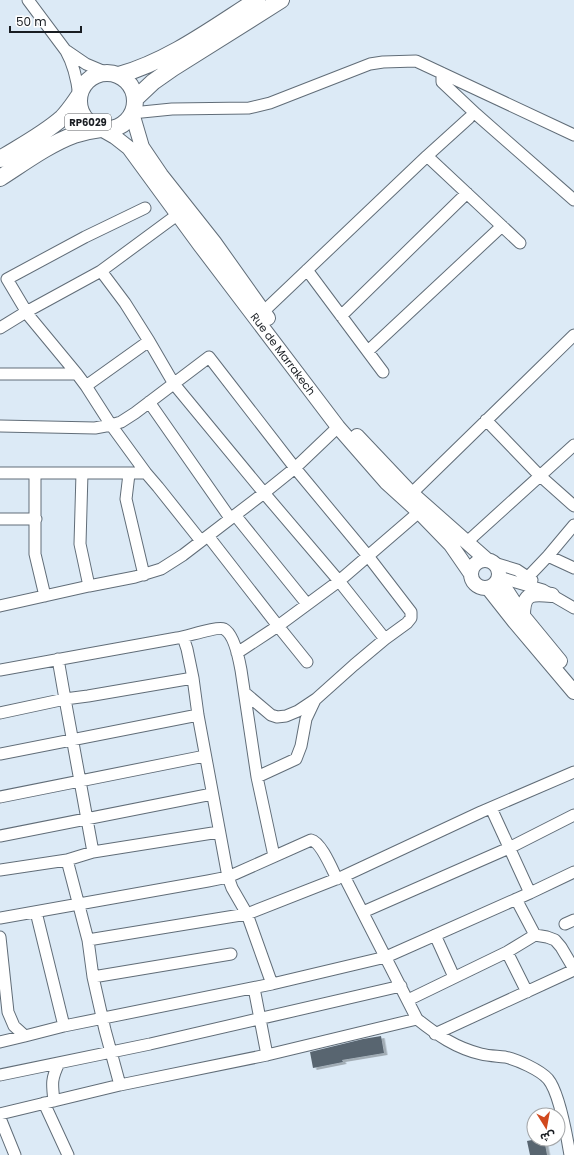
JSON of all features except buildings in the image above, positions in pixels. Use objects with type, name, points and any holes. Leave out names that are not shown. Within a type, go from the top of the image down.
[{"type":"highway","points":[[0,159],[51,126],[66,112],[79,96],[81,88],[85,82],[97,74],[112,74],[143,67],[166,56],[257,0]]},
{"type":"highway","points":[[134,104],[153,82],[281,0]]},
{"type":"highway","name":"RP6029","points":[[79,96],[78,103],[80,110],[83,117],[88,122],[101,129],[116,128],[128,119],[134,104],[133,91],[130,85],[125,79],[112,74]]},
{"type":"highway","points":[[0,178],[60,141],[87,131],[101,129]]},
{"type":"main road","name":"Rue de Marrakech","points":[[134,104],[142,147],[161,175],[214,242],[293,353],[354,433],[412,494],[491,562]]},
{"type":"main road","name":"Rue de Marrakech","points":[[101,129],[115,137],[129,148],[177,215],[338,427],[386,482],[419,512],[451,546],[471,574]]},
{"type":"main road","points":[[471,574],[476,563],[483,560],[491,562]]},
{"type":"main road","name":"RP6029","points":[[471,574],[476,585],[484,588],[495,581],[499,569],[491,562]]},
{"type":"main road","points":[[495,581],[574,678]]},
{"type":"main road","points":[[495,581],[514,621],[574,692]]},
{"type":"main road","points":[[523,616],[523,605],[529,596],[537,593],[548,593]]},
{"type":"street","name":"RP6029","points":[[28,0],[66,51],[76,76],[79,96]]},
{"type":"street","name":"RP6029","points":[[66,51],[86,64],[112,74]]},
{"type":"street","points":[[134,104],[172,109],[249,108],[270,103],[370,64],[416,61],[574,135]]},
{"type":"street","points":[[442,73],[442,82],[574,200]]},
{"type":"street","points":[[263,312],[469,118]]},
{"type":"street","points":[[427,156],[520,243]]},
{"type":"street","points":[[342,316],[467,193]]},
{"type":"street","points":[[145,208],[85,237],[7,279],[26,312],[86,386],[111,425],[146,473],[204,539],[307,662]]},
{"type":"street","points":[[0,328],[101,271],[177,215]]},
{"type":"street","points":[[368,351],[502,226]]},
{"type":"street","points":[[307,270],[383,372]]},
{"type":"street","points":[[101,271],[149,340],[174,384],[339,581],[385,640]]},
{"type":"street","points":[[412,494],[574,335]]},
{"type":"street","points":[[86,386],[149,340]]},
{"type":"street","points":[[0,426],[95,428],[121,422],[209,357],[295,468],[368,556],[411,612],[411,618],[407,623],[354,665],[316,699],[298,711],[286,716],[277,717],[271,715],[244,693]]},
{"type":"street","points":[[0,374],[77,374]]},
{"type":"street","points":[[149,402],[233,517],[307,604]]},
{"type":"street","points":[[486,420],[540,476],[574,506]]},
{"type":"street","points":[[0,606],[161,569],[173,562],[264,493],[295,468],[338,427]]},
{"type":"street","points":[[467,542],[574,445]]},
{"type":"street","points":[[0,473],[146,473]]},
{"type":"street","points":[[35,473],[35,554],[45,596]]},
{"type":"street","points":[[82,474],[80,544],[89,586]]},
{"type":"street","points":[[129,474],[126,499],[144,574]]},
{"type":"street","points":[[237,653],[278,626],[339,581],[419,512]]},
{"type":"street","points":[[0,519],[36,519]]},
{"type":"street","points":[[528,577],[574,525]]},
{"type":"street","points":[[548,556],[574,568]]},
{"type":"street","name":"Rue de Marrakech","points":[[491,562],[517,570],[548,593],[574,608]]},
{"type":"street","name":"Rue de Marrakech","points":[[495,581],[548,593]]},
{"type":"street","points":[[0,670],[184,637],[220,628],[226,630],[229,633],[237,653],[241,670],[257,777],[274,856]]},
{"type":"street","points":[[184,637],[193,678],[198,715],[228,877],[232,888],[247,914],[272,984]]},
{"type":"street","points":[[58,659],[64,699],[93,852]]},
{"type":"street","points":[[0,713],[64,699],[193,678]]},
{"type":"street","points":[[257,777],[296,760],[301,746],[306,719],[316,699]]},
{"type":"street","points":[[0,754],[198,715]]},
{"type":"street","points":[[0,796],[206,756]]},
{"type":"street","points":[[88,940],[247,914],[340,877],[574,772]]},
{"type":"street","points":[[0,836],[87,820],[212,794]]},
{"type":"street","points":[[491,808],[530,893]]},
{"type":"street","points":[[363,912],[509,848],[574,816]]},
{"type":"street","points":[[0,870],[67,860],[93,852],[219,832]]},
{"type":"street","points":[[0,918],[228,877],[306,841],[315,840],[363,912],[417,1019],[435,1034],[452,1044],[481,1054],[507,1058],[534,1068],[548,1079],[556,1092],[570,1155]]},
{"type":"street","points":[[67,860],[88,940],[93,977],[102,1018],[120,1085]]},
{"type":"street","points":[[0,1042],[64,1026],[254,988],[386,957],[574,872]]},
{"type":"street","points":[[516,899],[535,935]]},
{"type":"street","points":[[36,912],[64,1026]]},
{"type":"street","points":[[435,935],[454,977]]},
{"type":"street","points":[[408,1000],[506,952],[535,935],[554,940],[561,947],[574,970],[435,1034]]},
{"type":"street","points":[[0,937],[8,1012],[14,1026],[25,1036]]},
{"type":"street","points":[[506,952],[527,992]]},
{"type":"street","points":[[93,977],[231,954]]},
{"type":"street","points":[[0,1075],[111,1053],[401,986]]},
{"type":"street","points":[[254,988],[267,1055]]},
{"type":"street","points":[[0,1114],[120,1085],[267,1055],[417,1019]]},
{"type":"street","points":[[59,1063],[52,1081],[49,1102],[68,1155]]},
{"type":"street","points":[[0,1118],[15,1155]]}]
